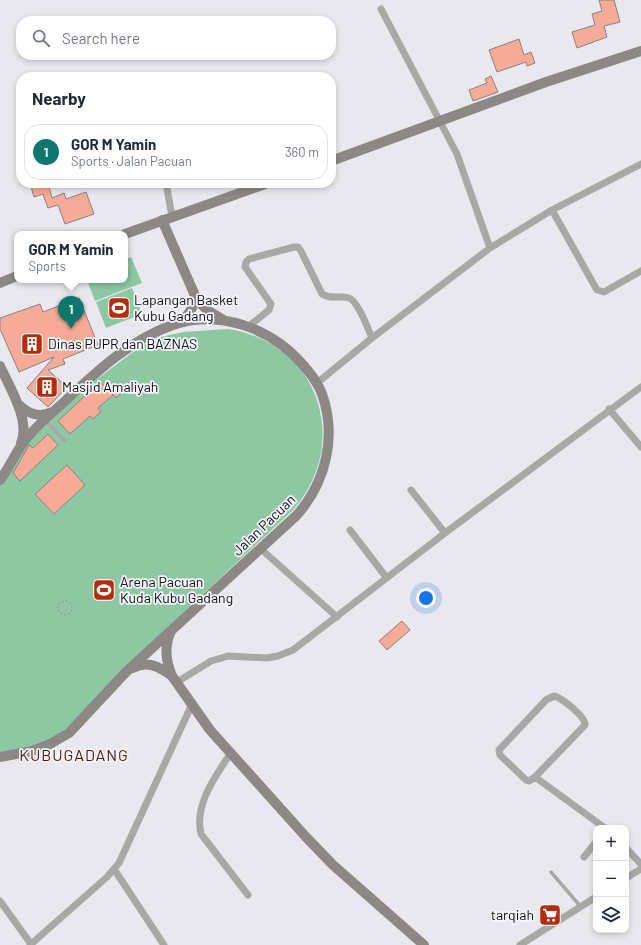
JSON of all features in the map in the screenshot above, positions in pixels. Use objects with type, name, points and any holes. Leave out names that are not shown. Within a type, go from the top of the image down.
[{"type":"street","points":[[381,9],[457,154],[490,248]]},
{"type":"street","points":[[336,159],[439,121],[641,51]]},
{"type":"street","points":[[317,383],[372,338],[490,248],[552,210],[641,164]]},
{"type":"street","points":[[167,188],[172,216]]},
{"type":"street","points":[[128,233],[253,188]]},
{"type":"street","points":[[552,210],[597,290],[604,292],[641,271]]},
{"type":"street","points":[[162,220],[194,294],[206,310],[228,321]]},
{"type":"street","points":[[248,326],[268,310],[271,304],[245,267],[246,262],[249,259],[294,246],[298,247],[301,251],[322,294],[327,298],[348,298],[355,301],[372,338]]},
{"type":"street","points":[[0,282],[14,277]]},
{"type":"street","points":[[173,325],[189,313],[193,304],[194,294]]},
{"type":"street","name":"Jalan Pacuan","points":[[0,480],[25,440],[53,412],[106,364],[146,338],[173,325],[199,321],[228,321],[248,326],[272,337],[283,345],[302,363],[317,383],[322,393],[328,422],[327,455],[322,474],[314,492],[304,508],[126,672],[64,738],[32,751],[0,757]]},
{"type":"street","points":[[0,366],[17,404],[24,427],[23,439],[17,452]]},
{"type":"street","points":[[175,679],[211,660],[228,656],[267,658],[278,656],[293,650],[337,617],[386,577],[609,409],[641,387]]},
{"type":"street","points":[[17,404],[34,415],[47,415],[53,412]]},
{"type":"street","points":[[609,409],[641,447]]},
{"type":"street","points":[[411,490],[445,533]]},
{"type":"street","points":[[350,530],[386,577]]},
{"type":"street","points":[[261,549],[337,617]]},
{"type":"street","points":[[172,629],[167,648],[168,662],[175,679],[210,730],[230,754],[333,864],[424,945]]},
{"type":"street","points":[[126,672],[135,666],[146,664],[158,667],[175,679]]},
{"type":"street","points":[[554,696],[559,697],[584,720],[585,725],[535,776],[529,781],[521,776],[500,755],[499,750],[546,700],[554,696]]},
{"type":"street","points":[[0,901],[31,945],[114,869],[124,853],[192,704]]},
{"type":"street","points":[[230,754],[210,784],[199,825],[201,834],[248,895]]},
{"type":"street","points":[[535,776],[601,825]]},
{"type":"street","points":[[584,857],[593,846]]},
{"type":"street","points":[[629,851],[641,864]]},
{"type":"street","points":[[629,876],[641,868]]},
{"type":"street","points":[[114,869],[164,945]]},
{"type":"street","points":[[520,945],[593,899]]},
{"type":"lane","points":[[45,420],[65,441]]},
{"type":"lane","points":[[551,872],[581,906]]},
{"type":"path","points":[[63,601],[70,602],[72,605],[71,612],[65,615],[61,613],[58,609],[59,604],[63,601]]},
{"type":"green space","name":"Lapangan Basket Kubu Gadang","points":[[131,257],[142,283],[95,301],[88,283],[128,283],[128,258]]},
{"type":"green space","name":"Lapangan Basket Kubu Gadang","points":[[132,288],[142,314],[106,328],[96,302]]},
{"type":"green space","name":"Arena Pacuan Kuda Kubu Gadang","points":[[228,329],[259,338],[285,354],[304,374],[317,399],[322,427],[321,455],[311,483],[293,510],[123,669],[77,720],[58,735],[41,744],[0,753],[0,482],[25,446],[54,417],[93,382],[141,346],[161,337],[183,332]]},
{"type":"building","points":[[599,0],[614,0],[620,22],[604,26],[607,37],[577,48],[572,32],[595,25],[592,14],[602,11]]},
{"type":"building","points":[[519,39],[524,55],[531,52],[535,63],[527,66],[526,62],[497,72],[489,50]]},
{"type":"building","points":[[491,76],[498,92],[473,101],[469,90],[487,83],[485,79]]},
{"type":"building","points":[[31,188],[49,188],[52,198],[64,193],[66,199],[86,192],[94,214],[65,224],[58,205],[48,208],[43,194],[34,197]]},
{"type":"building","points":[[79,298],[98,345],[63,359],[65,364],[48,370],[67,387],[48,407],[27,388],[54,357],[19,372],[0,329],[0,318],[40,304],[43,312]]},
{"type":"building","points":[[100,382],[113,395],[98,408],[101,412],[93,419],[90,416],[70,434],[58,421]]},
{"type":"building","points":[[118,383],[125,390],[116,398],[109,390]]},
{"type":"building","points":[[48,434],[58,445],[20,481],[13,473],[29,445],[33,448]]},
{"type":"building","points":[[67,465],[85,485],[54,514],[35,494]]},
{"type":"building","points":[[402,621],[410,630],[387,650],[379,641]]},
{"type":"place","name":"Lapangan Basket Kubu Gadang","points":[[119,308]]},
{"type":"place","name":"GOR M Yamin","points":[[71,329]]},
{"type":"place","name":"Dinas PUPR dan BAZNAS","points":[[32,344]]},
{"type":"place","name":"Masjid Amaliyah","points":[[47,387]]},
{"type":"place","name":"Arena Pacuan Kuda Kubu Gadang","points":[[104,590]]},
{"type":"place","name":"tarqiah","points":[[550,915]]},
{"type":"district","name":"KUBUGADANG","points":[[74,755]]}]
